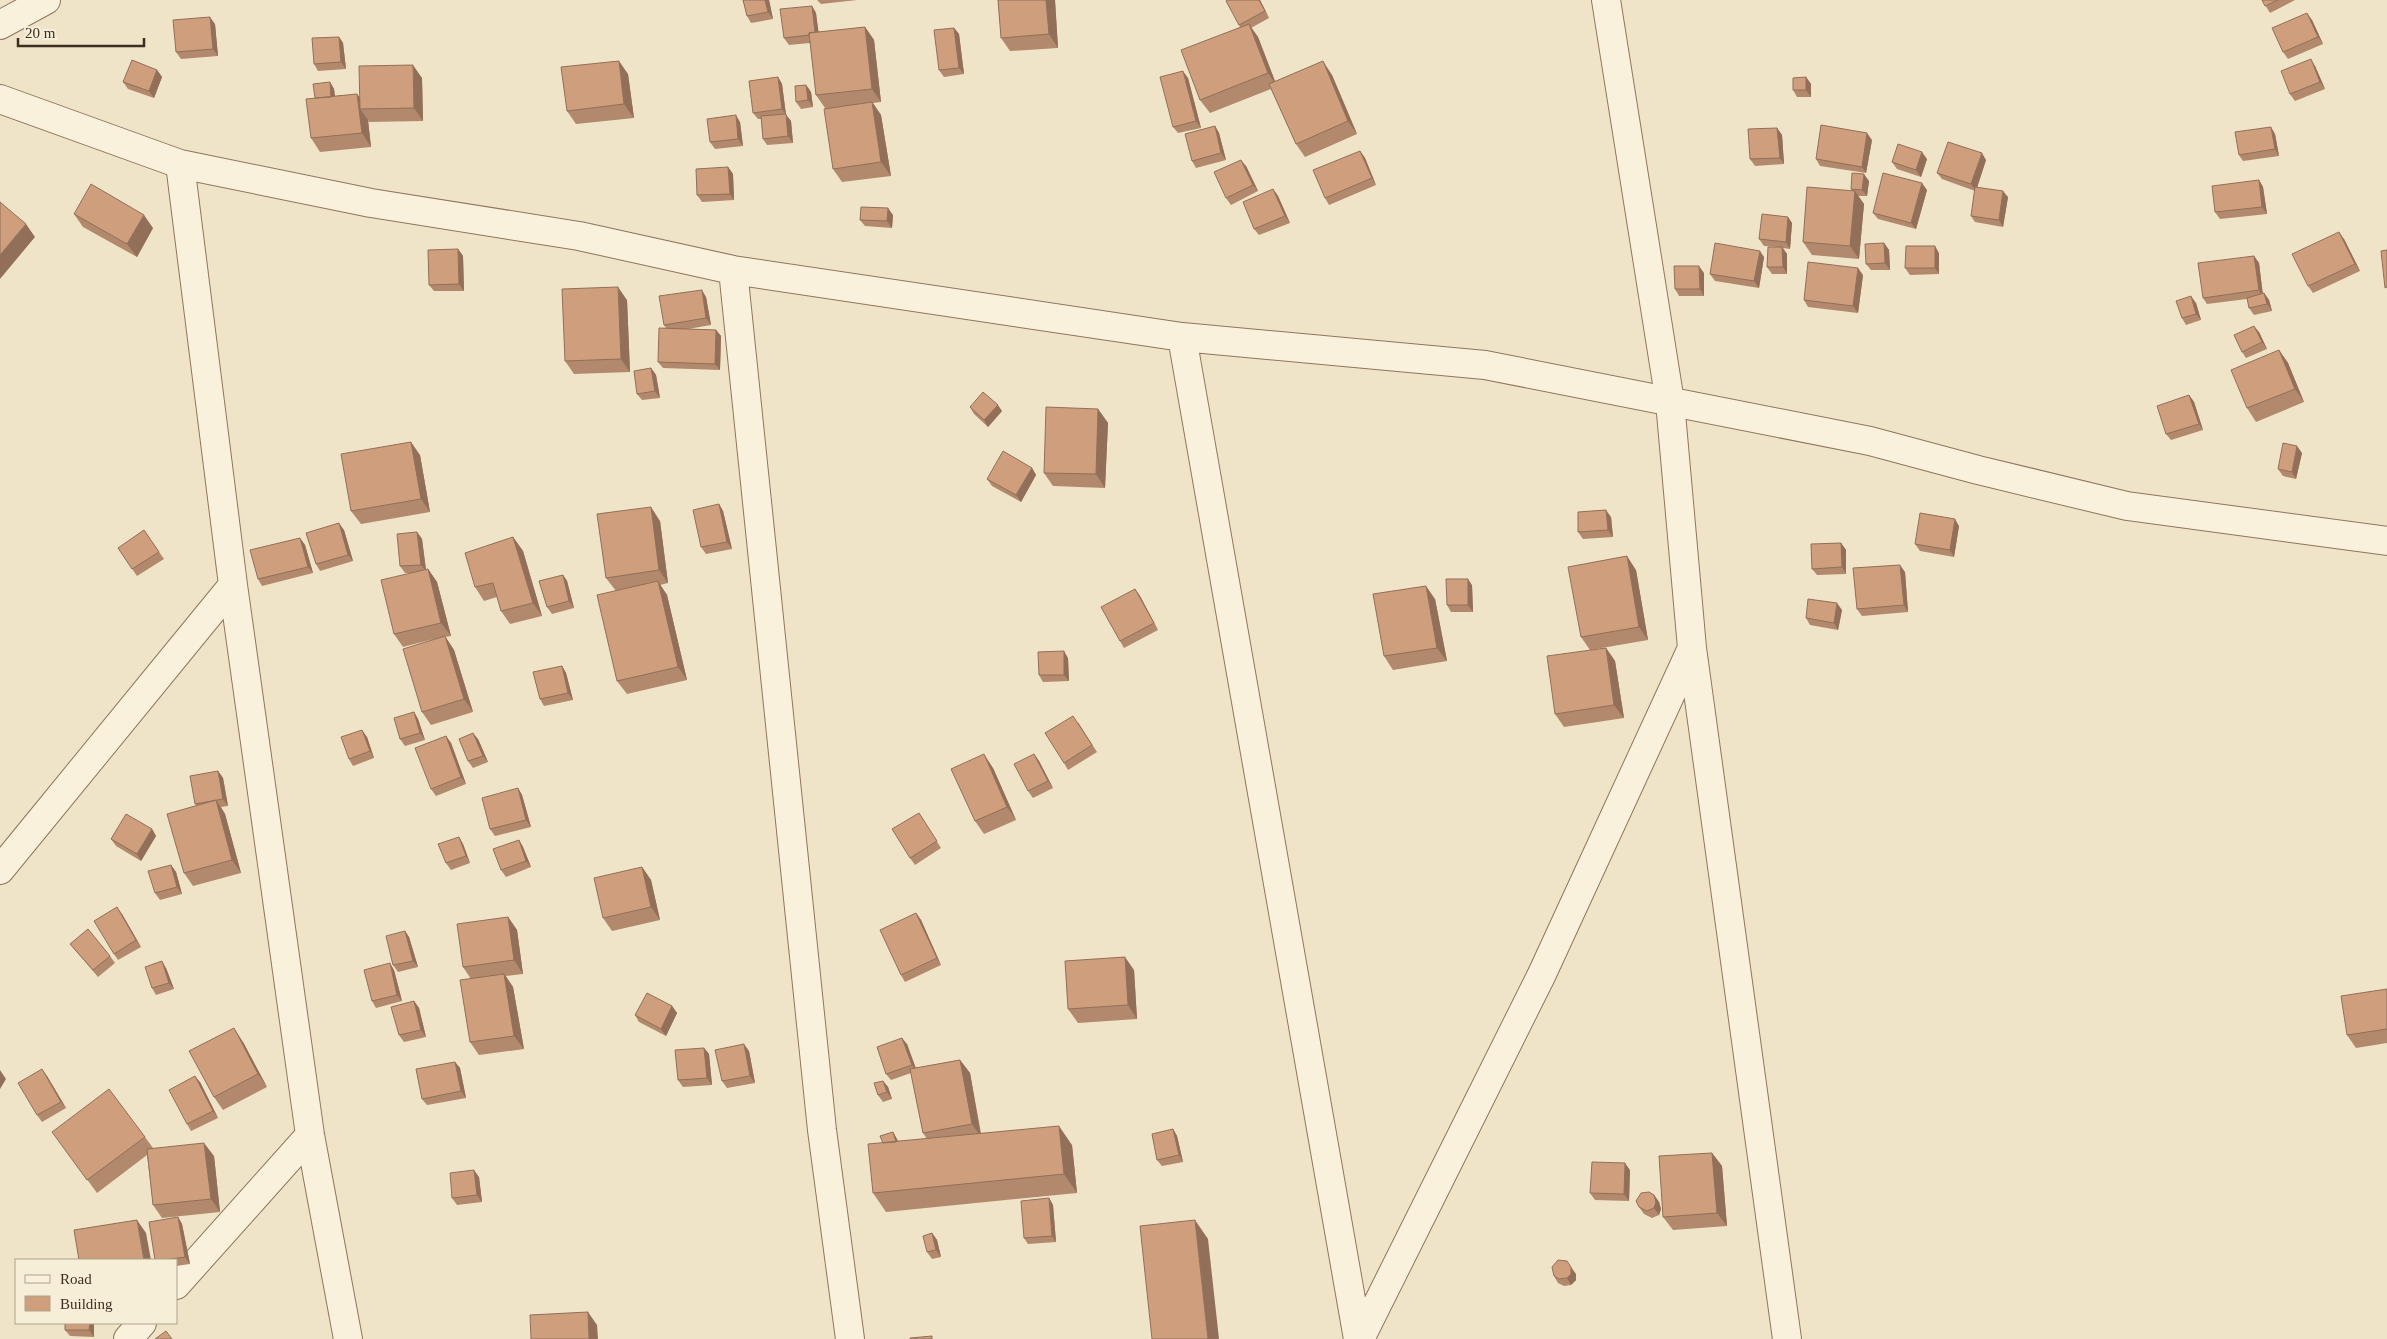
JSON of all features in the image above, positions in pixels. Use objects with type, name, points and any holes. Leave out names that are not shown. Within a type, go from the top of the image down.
[{"type":"street","points":[[0,25],[46,0]]},
{"type":"street","points":[[1606,0],[1670,402],[1692,648],[1786,1339]]},
{"type":"street","points":[[0,99],[180,164],[371,203],[579,236],[733,270],[1182,337],[1485,365],[1870,441],[1978,470],[2127,506],[2387,541]]},
{"type":"street","points":[[180,164],[232,586],[310,1135],[348,1339]]},
{"type":"street","points":[[733,270],[822,1130],[850,1339]]},
{"type":"street","points":[[1182,337],[1359,1339]]},
{"type":"street","points":[[0,870],[232,586]]},
{"type":"street","points":[[1359,1339],[1542,974],[1692,648]]},
{"type":"street","points":[[178,1283],[310,1135]]},
{"type":"street","points":[[128,1339],[141,1324]]},
{"type":"building","points":[[743,0],[765,0],[768,12],[747,16]]},
{"type":"building","points":[[998,0],[1046,0],[1049,34],[1001,38]]},
{"type":"building","points":[[1227,0],[1259,0],[1265,11],[1239,25]]},
{"type":"building","points":[[2262,0],[2278,0],[2265,6]]},
{"type":"building","points":[[812,6],[815,32],[809,33],[809,35],[784,38],[780,9]]},
{"type":"building","points":[[2307,13],[2318,37],[2283,52],[2272,28]]},
{"type":"building","points":[[210,17],[213,49],[176,52],[173,20]]},
{"type":"building","points":[[1249,24],[1268,73],[1200,100],[1181,50]]},
{"type":"building","points":[[865,27],[872,89],[816,95],[809,33]]},
{"type":"building","points":[[954,28],[959,68],[939,70],[934,30]]},
{"type":"building","points":[[339,37],[341,62],[314,64],[312,38]]},
{"type":"building","points":[[2311,59],[2320,82],[2290,94],[2281,71]]},
{"type":"building","points":[[132,60],[157,70],[149,91],[123,82]]},
{"type":"building","points":[[619,61],[624,104],[567,111],[561,67]]},
{"type":"building","points":[[1323,61],[1348,121],[1296,144],[1269,84]]},
{"type":"building","points":[[413,65],[414,108],[360,109],[359,66]]},
{"type":"building","points":[[1183,71],[1196,121],[1173,127],[1160,77]]},
{"type":"building","points":[[778,77],[782,109],[753,113],[749,81]]},
{"type":"building","points":[[1806,77],[1806,90],[1793,90],[1793,78]]},
{"type":"building","points":[[330,82],[331,97],[315,98],[313,84]]},
{"type":"building","points":[[806,85],[808,100],[796,102],[795,86]]},
{"type":"building","points":[[357,94],[362,133],[311,138],[306,99]]},
{"type":"building","points":[[872,102],[881,162],[833,169],[824,109]]},
{"type":"building","points":[[786,114],[788,136],[763,139],[761,116]]},
{"type":"building","points":[[736,115],[738,139],[710,142],[707,119]]},
{"type":"building","points":[[1821,125],[1867,133],[1862,167],[1816,159]]},
{"type":"building","points":[[1215,126],[1221,153],[1192,161],[1185,134]]},
{"type":"building","points":[[2271,127],[2275,149],[2239,155],[2235,132]]},
{"type":"building","points":[[1777,128],[1780,158],[1750,159],[1748,129]]},
{"type":"building","points":[[1948,142],[1982,153],[1971,184],[1937,173]]},
{"type":"building","points":[[1898,144],[1922,152],[1916,170],[1892,162]]},
{"type":"building","points":[[1360,151],[1372,178],[1325,198],[1313,170]]},
{"type":"building","points":[[1241,160],[1253,185],[1226,198],[1214,172]]},
{"type":"building","points":[[728,167],[730,194],[697,195],[696,169]]},
{"type":"building","points":[[1852,173],[1864,174],[1862,190],[1851,189]]},
{"type":"building","points":[[1883,173],[1922,183],[1911,223],[1873,213]]},
{"type":"building","points":[[2259,180],[2262,207],[2215,212],[2212,186]]},
{"type":"building","points":[[91,184],[144,215],[127,244],[74,214]]},
{"type":"building","points":[[1807,187],[1855,191],[1850,246],[1803,242]]},
{"type":"building","points":[[1975,187],[2003,191],[1999,220],[1971,216]]},
{"type":"building","points":[[1273,189],[1285,216],[1254,229],[1243,202]]},
{"type":"building","points":[[0,202],[26,224],[0,255]]},
{"type":"building","points":[[861,207],[888,208],[887,221],[860,220]]},
{"type":"building","points":[[1762,214],[1788,217],[1786,242],[1759,239]]},
{"type":"building","points":[[2339,232],[2355,264],[2308,286],[2292,254]]},
{"type":"building","points":[[1715,243],[1760,251],[1754,281],[1710,274]]},
{"type":"building","points":[[1884,243],[1885,263],[1866,264],[1865,244]]},
{"type":"building","points":[[1906,246],[1935,246],[1935,268],[1905,268]]},
{"type":"building","points":[[1768,247],[1782,247],[1783,267],[1767,267]]},
{"type":"building","points":[[458,249],[459,284],[429,285],[428,250]]},
{"type":"building","points":[[2387,250],[2387,287],[2385,288],[2381,251]]},
{"type":"building","points":[[2254,256],[2259,290],[2203,298],[2198,263]]},
{"type":"building","points":[[1808,262],[1858,268],[1853,306],[1804,300]]},
{"type":"building","points":[[1674,266],[1699,266],[1700,289],[1675,289]]},
{"type":"building","points":[[618,287],[621,359],[565,361],[562,289]]},
{"type":"building","points":[[702,290],[706,318],[664,325],[659,296]]},
{"type":"building","points":[[2264,293],[2267,304],[2249,308],[2247,298]]},
{"type":"building","points":[[2191,296],[2196,314],[2182,318],[2176,301]]},
{"type":"building","points":[[2254,326],[2262,342],[2242,352],[2234,335]]},
{"type":"building","points":[[659,328],[716,330],[715,364],[658,362]]},
{"type":"building","points":[[2279,350],[2295,389],[2247,408],[2231,370]]},
{"type":"building","points":[[651,368],[655,391],[637,394],[634,371]]},
{"type":"building","points":[[983,392],[998,405],[984,420],[970,407]]},
{"type":"building","points":[[2189,395],[2199,424],[2166,434],[2157,406]]},
{"type":"building","points":[[1046,407],[1098,409],[1096,474],[1044,473]]},
{"type":"building","points":[[411,442],[421,499],[351,511],[341,454]]},
{"type":"building","points":[[2283,443],[2297,446],[2292,472],[2278,469]]},
{"type":"building","points":[[1003,451],[1032,468],[1016,495],[987,479]]},
{"type":"building","points":[[719,504],[727,542],[701,547],[693,510]]},
{"type":"building","points":[[651,507],[659,570],[606,578],[597,514]]},
{"type":"building","points":[[1606,510],[1608,530],[1578,532],[1578,512]]},
{"type":"building","points":[[1920,513],[1955,519],[1950,550],[1915,544]]},
{"type":"building","points":[[339,523],[348,555],[316,564],[306,533]]},
{"type":"building","points":[[144,530],[159,552],[132,569],[118,548]]},
{"type":"building","points":[[417,532],[421,565],[400,566],[397,534]]},
{"type":"building","points":[[513,537],[533,603],[501,611],[493,583],[475,587],[465,553]]},
{"type":"building","points":[[300,538],[308,567],[258,579],[250,550]]},
{"type":"building","points":[[1841,543],[1842,567],[1812,569],[1811,544]]},
{"type":"building","points":[[1627,556],[1639,627],[1581,637],[1568,567]]},
{"type":"building","points":[[1900,565],[1904,605],[1857,609],[1853,568]]},
{"type":"building","points":[[428,569],[441,623],[394,634],[381,580]]},
{"type":"building","points":[[563,575],[569,601],[547,607],[539,581]]},
{"type":"building","points":[[1446,579],[1468,579],[1468,605],[1447,605]]},
{"type":"building","points":[[658,581],[678,667],[617,681],[597,595]]},
{"type":"building","points":[[1426,586],[1437,648],[1384,656],[1373,594]]},
{"type":"building","points":[[1135,589],[1154,623],[1120,641],[1101,607]]},
{"type":"building","points":[[1808,599],[1837,603],[1834,623],[1806,618]]},
{"type":"building","points":[[445,636],[464,699],[422,712],[403,649]]},
{"type":"building","points":[[1606,648],[1614,705],[1555,714],[1547,656]]},
{"type":"building","points":[[1064,651],[1064,675],[1039,675],[1038,652]]},
{"type":"building","points":[[562,666],[568,693],[540,699],[533,672]]},
{"type":"building","points":[[414,712],[420,733],[400,739],[394,718]]},
{"type":"building","points":[[1073,716],[1092,745],[1064,763],[1045,733]]},
{"type":"building","points":[[362,730],[370,751],[349,759],[341,737]]},
{"type":"building","points":[[473,733],[483,756],[468,761],[459,739]]},
{"type":"building","points":[[446,736],[461,777],[431,789],[415,748]]},
{"type":"building","points":[[984,754],[1007,807],[975,821],[951,769]]},
{"type":"building","points":[[1034,754],[1048,781],[1028,791],[1014,764]]},
{"type":"building","points":[[218,771],[223,799],[195,804],[190,776]]},
{"type":"building","points":[[518,788],[526,820],[490,829],[482,798]]},
{"type":"building","points":[[216,800],[232,860],[184,873],[167,814]]},
{"type":"building","points":[[919,813],[937,841],[910,858],[892,829]]},
{"type":"building","points":[[126,814],[152,829],[137,854],[111,839]]},
{"type":"building","points":[[459,837],[466,856],[446,863],[438,844]]},
{"type":"building","points":[[519,840],[526,861],[501,870],[493,849]]},
{"type":"building","points":[[171,865],[177,887],[155,893],[148,871]]},
{"type":"building","points":[[642,867],[651,907],[603,918],[594,878]]},
{"type":"building","points":[[117,907],[136,940],[114,954],[94,921]]},
{"type":"building","points":[[916,913],[937,958],[901,975],[880,930]]},
{"type":"building","points":[[508,917],[514,960],[463,967],[457,924]]},
{"type":"building","points":[[88,929],[110,956],[93,970],[70,944]]},
{"type":"building","points":[[405,931],[413,961],[393,965],[386,936]]},
{"type":"building","points":[[1125,957],[1128,1005],[1068,1009],[1065,961]]},
{"type":"building","points":[[162,961],[169,983],[152,988],[145,967]]},
{"type":"building","points":[[390,963],[397,995],[372,1001],[364,970]]},
{"type":"building","points":[[504,974],[514,1036],[470,1042],[460,980]]},
{"type":"building","points":[[2387,989],[2387,1029],[2347,1035],[2341,996]]},
{"type":"building","points":[[647,993],[672,1006],[661,1029],[635,1015]]},
{"type":"building","points":[[414,1001],[421,1030],[399,1035],[391,1007]]},
{"type":"building","points":[[234,1028],[258,1074],[214,1097],[189,1051]]},
{"type":"building","points":[[902,1038],[912,1065],[886,1074],[877,1047]]},
{"type":"building","points":[[744,1044],[750,1076],[722,1081],[715,1050]]},
{"type":"building","points":[[704,1048],[707,1078],[678,1080],[675,1050]]},
{"type":"building","points":[[960,1060],[972,1124],[923,1133],[910,1069]]},
{"type":"building","points":[[455,1062],[461,1091],[422,1099],[416,1069]]},
{"type":"building","points":[[42,1069],[61,1102],[37,1115],[18,1083]]},
{"type":"building","points":[[195,1076],[213,1111],[187,1124],[169,1090]]},
{"type":"building","points":[[883,1081],[887,1092],[878,1095],[874,1083]]},
{"type":"building","points":[[109,1089],[145,1137],[87,1180],[52,1132]]},
{"type":"building","points":[[1059,1126],[1064,1174],[873,1193],[868,1144]]},
{"type":"building","points":[[1173,1129],[1179,1155],[1157,1160],[1152,1134]]},
{"type":"building","points":[[893,1132],[896,1142],[883,1143],[880,1136]]},
{"type":"building","points":[[204,1143],[211,1199],[153,1205],[147,1149]]},
{"type":"building","points":[[1712,1153],[1717,1213],[1663,1217],[1659,1156]]},
{"type":"building","points":[[1592,1162],[1625,1163],[1624,1194],[1590,1193]]},
{"type":"building","points":[[474,1170],[477,1195],[452,1198],[450,1173]]},
{"type":"building","points":[[1649,1192],[1654,1195],[1656,1202],[1654,1208],[1647,1211],[1639,1207],[1636,1201],[1641,1193]]},
{"type":"building","points":[[1049,1198],[1052,1236],[1024,1238],[1021,1201]]},
{"type":"building","points":[[178,1217],[185,1257],[155,1259],[149,1222]]},
{"type":"building","points":[[137,1220],[144,1259],[79,1259],[74,1230]]},
{"type":"building","points":[[1195,1220],[1208,1339],[1152,1339],[1140,1226]]},
{"type":"building","points":[[932,1233],[936,1250],[927,1252],[923,1236]]},
{"type":"building","points":[[1558,1260],[1567,1261],[1571,1267],[1571,1274],[1567,1278],[1559,1279],[1554,1276],[1552,1267]]},
{"type":"building","points":[[588,1312],[589,1339],[531,1339],[530,1315]]},
{"type":"building","points":[[65,1324],[90,1324],[89,1330],[65,1330]]},
{"type":"building","points":[[166,1331],[172,1339],[155,1339]]},
{"type":"building","points":[[932,1336],[932,1339],[910,1339],[910,1338]]}]
